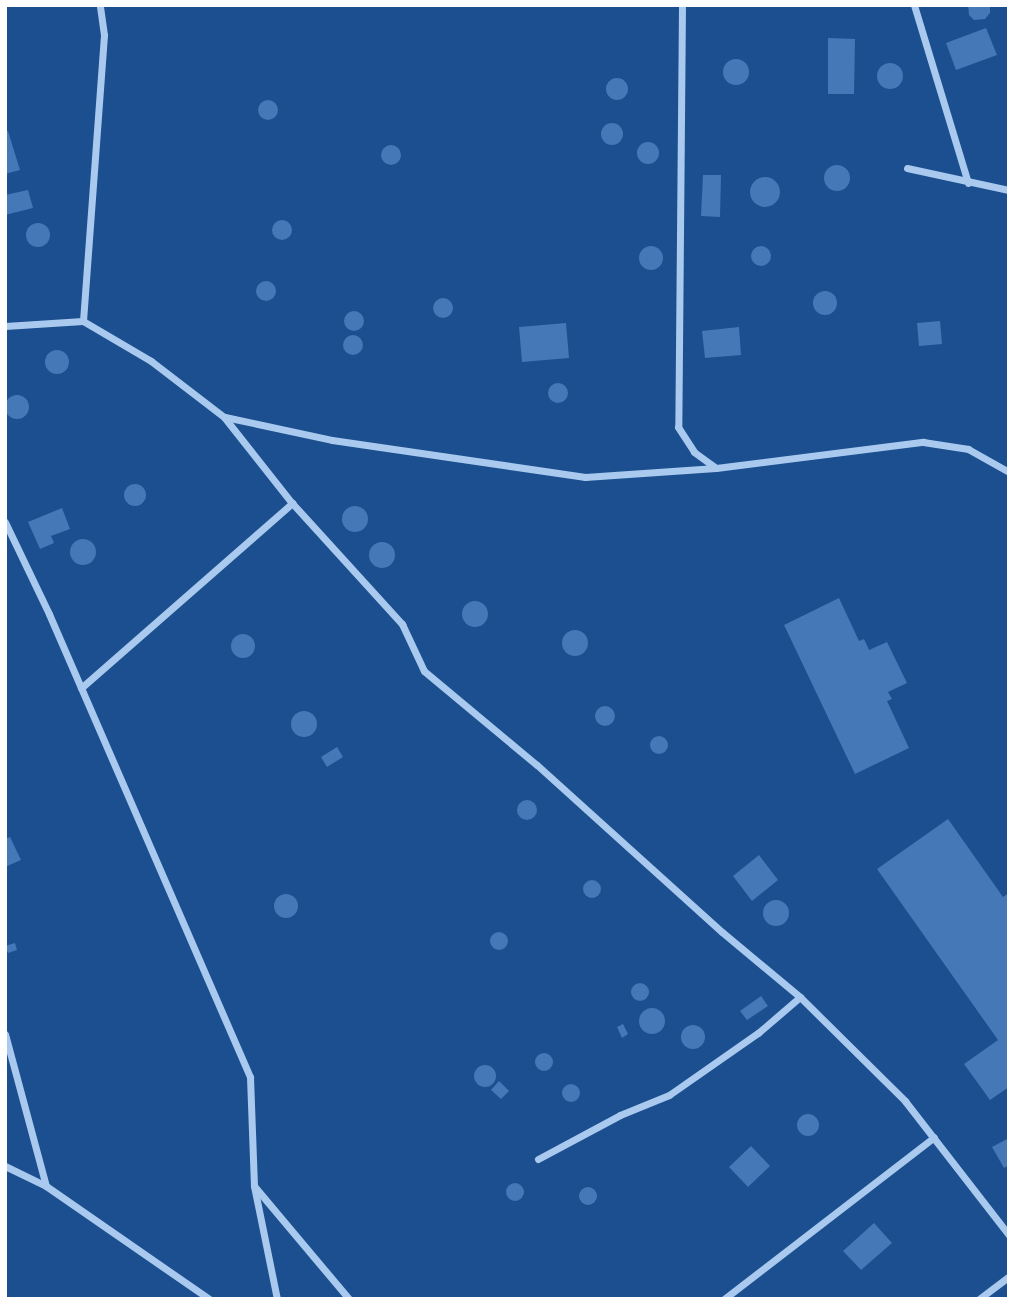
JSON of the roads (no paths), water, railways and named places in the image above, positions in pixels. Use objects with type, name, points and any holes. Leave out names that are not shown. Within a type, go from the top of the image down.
[{"type":"street","points":[[83,321],[104,35],[100,5]]},
{"type":"street","points":[[682,5],[678,427],[694,452],[716,468]]},
{"type":"street","points":[[914,5],[968,183]]},
{"type":"street","points":[[907,168],[1009,190]]},
{"type":"street","points":[[5,326],[83,321],[151,360],[224,417],[292,503],[402,624],[424,671],[537,765],[722,932],[800,997],[905,1101],[1009,1235]]},
{"type":"street","points":[[224,417],[332,440],[585,477],[716,468],[923,442],[968,449],[1009,472]]},
{"type":"street","points":[[81,688],[292,503]]},
{"type":"street","points":[[5,522],[81,688],[250,1077],[254,1186],[277,1299]]},
{"type":"street","points":[[538,1159],[621,1115],[669,1095],[758,1033],[800,997]]},
{"type":"street","points":[[5,1034],[46,1186]]},
{"type":"street","points":[[724,1299],[934,1137]]},
{"type":"street","points":[[5,1166],[46,1186],[209,1299]]},
{"type":"street","points":[[254,1186],[349,1299]]},
{"type":"street","points":[[979,1299],[1009,1276]]}]
